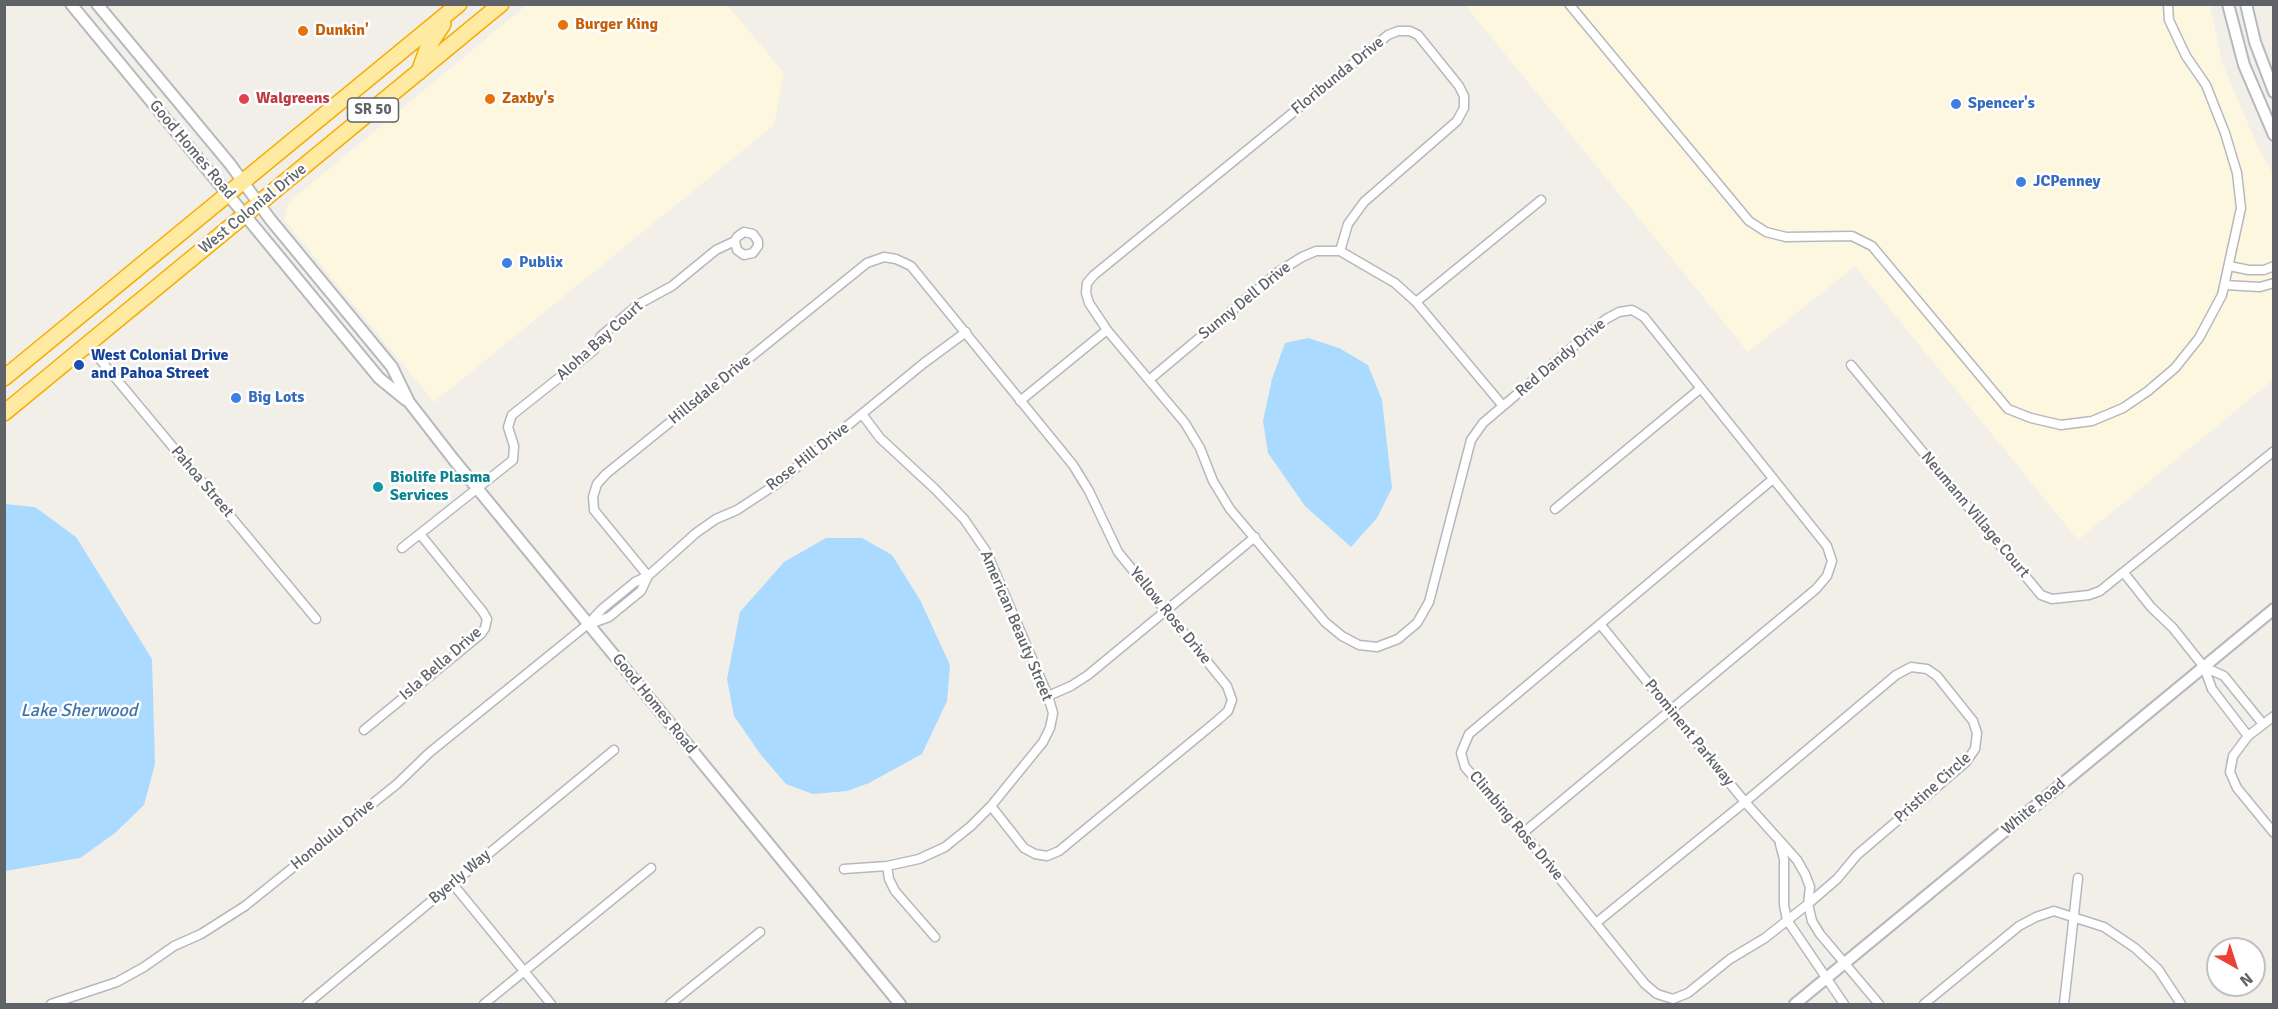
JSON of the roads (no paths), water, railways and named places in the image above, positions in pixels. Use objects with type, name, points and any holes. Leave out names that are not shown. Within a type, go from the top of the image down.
[{"type":"highway","name":"West Colonial Drive","points":[[4,413],[501,4]]},
{"type":"highway","name":"West Colonial Drive","points":[[4,378],[455,8]]},
{"type":"highway","points":[[419,72],[428,47],[455,8]]},
{"type":"street","name":"Good Homes Road","points":[[72,4],[379,378],[409,402],[900,1005]]},
{"type":"street","name":"Good Homes Road","points":[[97,4],[392,367],[409,402]]},
{"type":"street","points":[[1569,4],[1749,221],[1766,232],[1786,237],[1852,236],[1872,246],[2008,409],[2061,426],[2091,422],[2123,408],[2175,368],[2199,338],[2225,285],[2241,208],[2237,172],[2206,85],[2186,56],[2169,20],[2168,4]]},
{"type":"street","points":[[2228,4],[2244,65],[2274,135]]},
{"type":"street","points":[[2246,4],[2255,42],[2274,92]]},
{"type":"street","name":"Floribunda Drive","points":[[1107,330],[1089,303],[1086,293],[1088,283],[1094,275],[1388,35],[1398,31],[1410,31],[1418,35],[1459,86],[1464,96],[1464,108],[1457,121],[1364,202],[1348,224],[1340,251]]},
{"type":"street","points":[[1416,302],[1541,200]]},
{"type":"street","name":"Aloha Bay Court","points":[[478,488],[513,460],[514,446],[508,428],[512,415],[594,350],[601,336],[639,304],[672,286],[716,250],[735,241]]},
{"type":"street","name":"Sunny Dell Drive","points":[[1149,380],[1278,272],[1302,256],[1316,251],[1340,251]]},
{"type":"street","points":[[1340,251],[1395,283],[1416,302],[1503,406]]},
{"type":"street","name":"Hillsdale Drive","points":[[648,576],[594,510],[593,497],[597,484],[606,474],[867,263],[884,257],[896,258],[911,266],[918,273]]},
{"type":"street","points":[[2229,266],[2249,270],[2264,270],[2274,266]]},
{"type":"street","name":"Yellow Rose Drive","points":[[918,273],[1073,465],[1089,491],[1118,552],[1227,686],[1232,699],[1228,711],[1059,851],[1047,856],[1035,854],[1024,848],[991,806]]},
{"type":"street","points":[[2225,285],[2260,287],[2274,284]]},
{"type":"street","name":"Red Dandy Drive","points":[[1107,330],[1185,423],[1225,499],[1324,622],[1342,636],[1359,645],[1377,647],[1398,639],[1417,623],[1429,602],[1471,440],[1483,423],[1606,320],[1619,312],[1632,310],[1644,317],[1827,546],[1832,561],[1827,576],[1816,589],[1522,832]]},
{"type":"street","points":[[1020,401],[1107,330]]},
{"type":"street","name":"Rose Hill Drive","points":[[588,624],[609,617],[617,611],[641,591],[648,576],[696,533],[775,485],[924,363],[966,332]]},
{"type":"street","name":"Pahoa Street","points":[[88,345],[316,618]]},
{"type":"street","name":"Neumann Village Court","points":[[1851,365],[2041,595],[2052,599],[2089,595],[2100,591],[2124,573]]},
{"type":"street","points":[[1555,509],[1701,388]]},
{"type":"street","name":"American Beauty Street","points":[[844,869],[887,866],[919,859],[945,847],[991,806],[1043,742],[1050,728],[1053,713],[1048,696],[986,551],[964,519],[880,438],[862,414]]},
{"type":"street","points":[[2248,736],[2211,689],[2204,667],[2124,573],[2274,451]]},
{"type":"street","name":"Climbing Rose Drive","points":[[1773,479],[1468,734],[1461,753],[1465,767],[1522,832],[1645,984],[1658,994],[1673,999],[1688,993],[1730,959],[1765,938],[1808,904]]},
{"type":"street","points":[[402,548],[478,488]]},
{"type":"street","name":"Isla Bella Drive","points":[[364,730],[485,628],[487,619],[483,612],[420,534]]},
{"type":"street","points":[[1048,696],[1071,686],[1088,675],[1255,537]]},
{"type":"street","name":"White Road","points":[[1795,1005],[2274,609]]},
{"type":"street","name":"Honolulu Drive","points":[[51,1005],[117,982],[174,946],[201,934],[245,906],[397,784],[429,753],[588,624]]},
{"type":"street","name":"Prominent Parkway","points":[[1600,624],[1745,802],[1797,860],[1810,887],[1808,904],[1816,927],[1879,1005]]},
{"type":"street","points":[[2204,667],[2224,676],[2263,724]]},
{"type":"street","name":"Pristine Circle","points":[[1745,802],[1896,675],[1911,668],[1927,669],[1937,676],[1973,721],[1977,733],[1976,749],[1966,762],[1857,855],[1837,879],[1808,904]]},
{"type":"street","points":[[2274,716],[2248,736],[2233,756],[2230,772],[2237,788],[2274,833]]},
{"type":"street","name":"Byerly Way","points":[[307,1005],[614,750]]},
{"type":"street","points":[[1596,923],[1745,802]]},
{"type":"street","points":[[1779,841],[1784,859],[1786,920],[1844,1005]]},
{"type":"street","points":[[887,866],[889,879],[895,891],[935,937]]},
{"type":"street","points":[[484,1005],[651,868]]},
{"type":"street","points":[[2064,1005],[2078,878]]},
{"type":"street","points":[[452,883],[551,1005]]},
{"type":"street","points":[[1924,1005],[2019,926],[2036,916],[2054,911],[2104,927],[2135,948],[2158,969],[2181,1005]]},
{"type":"street","points":[[670,1005],[760,932]]},
{"type":"water","points":[[1308,338],[1339,348],[1368,365],[1382,400],[1392,488],[1377,518],[1351,547],[1305,506],[1268,453],[1263,421],[1272,379],[1285,343]]},
{"type":"water","name":"Lake Sherwood","points":[[5,504],[35,507],[76,537],[152,659],[155,764],[144,805],[115,833],[80,858],[5,871]]},
{"type":"water","points":[[826,538],[862,538],[892,555],[920,600],[950,665],[947,701],[922,754],[869,783],[847,791],[813,794],[786,784],[761,755],[734,716],[727,679],[740,612],[784,562]]},
{"type":"place","name":"Burger King","points":[[563,25]]},
{"type":"place","name":"Dunkin'","points":[[303,31]]},
{"type":"place","name":"Walgreens","points":[[244,99]]},
{"type":"place","name":"Zaxby's","points":[[490,99]]},
{"type":"place","name":"Spencer's","points":[[1956,104]]},
{"type":"place","name":"JCPenney","points":[[2021,182]]},
{"type":"place","name":"Publix","points":[[507,263]]},
{"type":"place","name":"West Colonial Drive and Pahoa Street","points":[[79,365]]},
{"type":"place","name":"Big Lots","points":[[236,398]]},
{"type":"place","name":"Biolife Plasma Services","points":[[378,487]]}]
